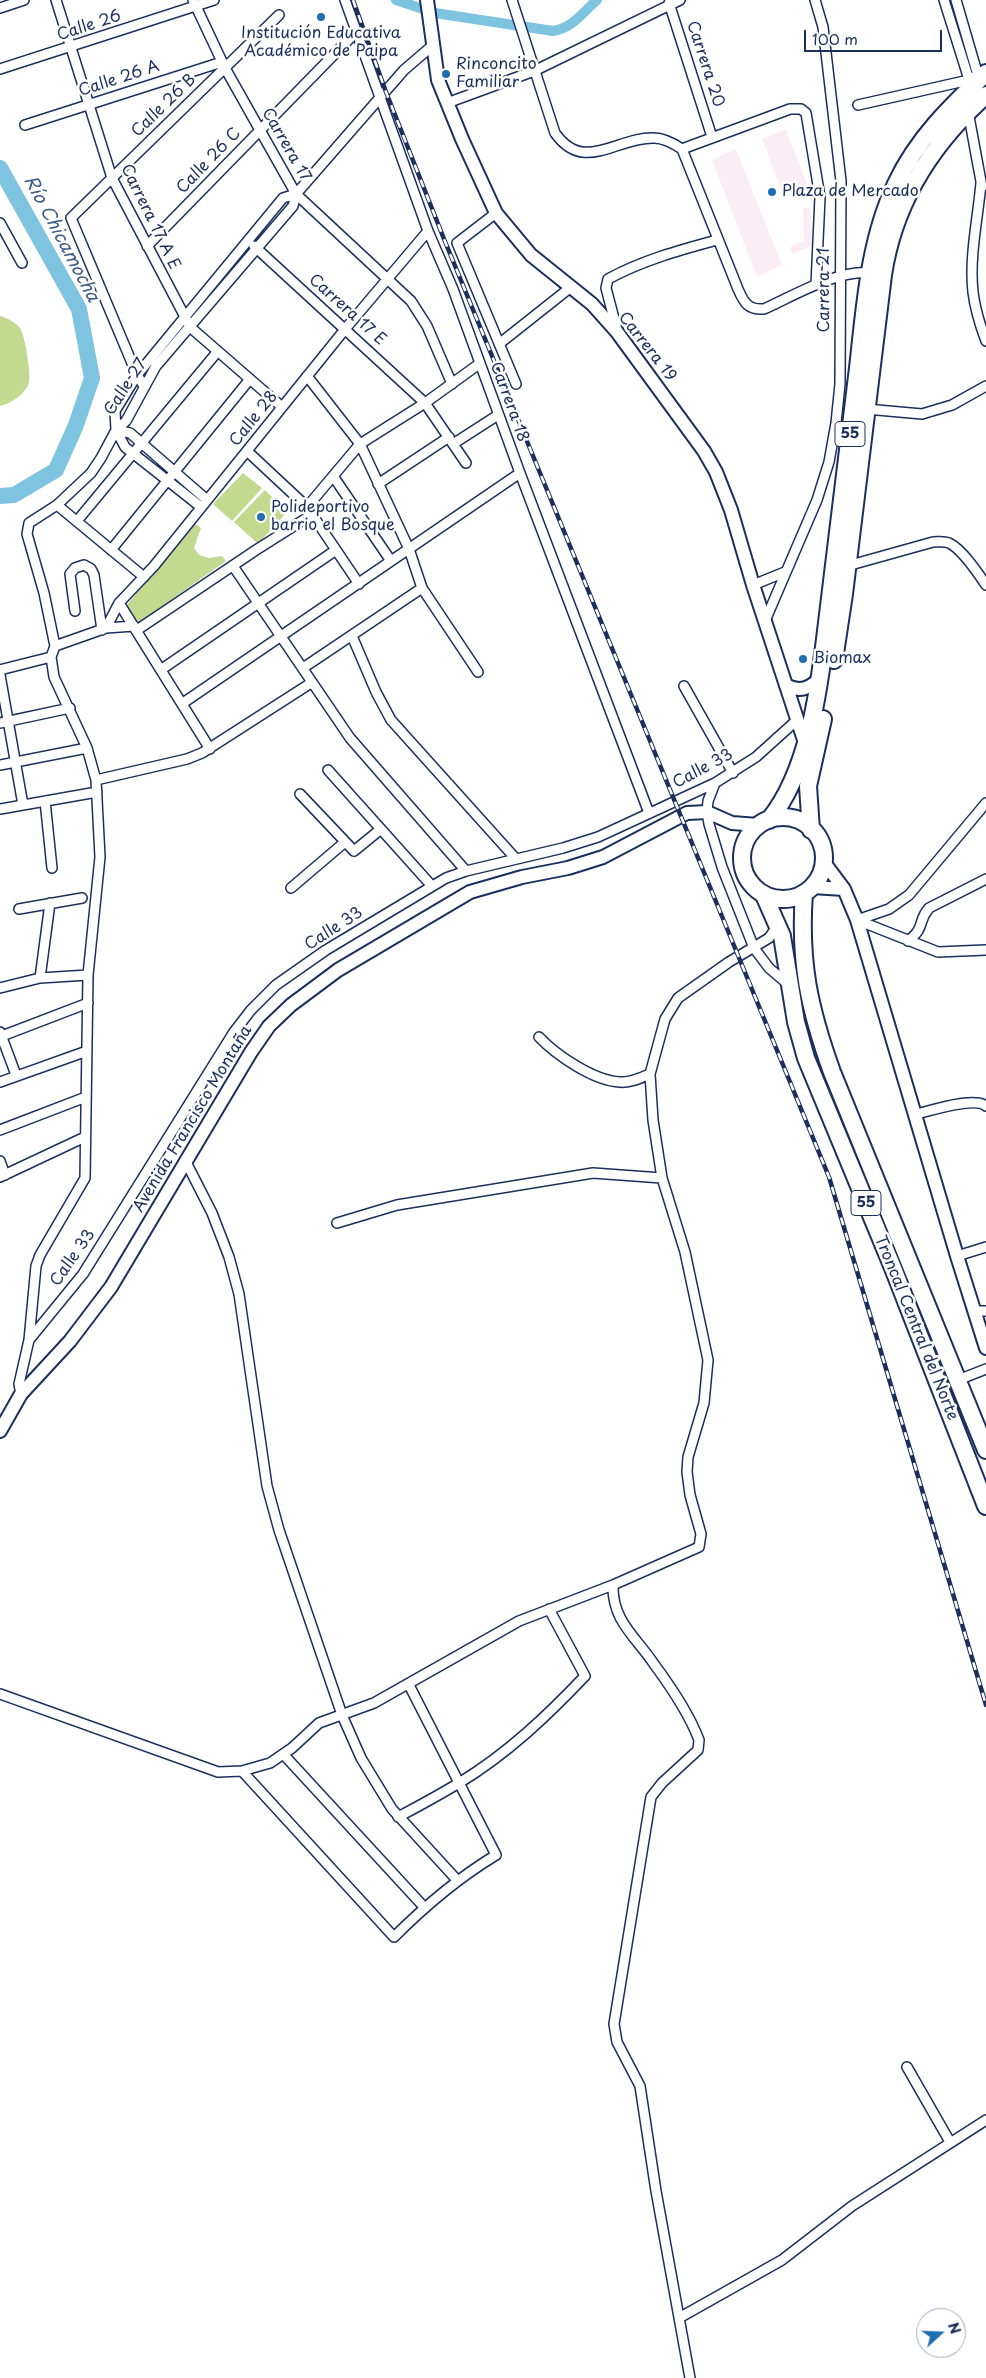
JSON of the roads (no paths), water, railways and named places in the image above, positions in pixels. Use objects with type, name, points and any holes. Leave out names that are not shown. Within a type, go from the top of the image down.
[{"type":"highway","name":"55","points":[[808,890],[820,875],[823,861],[820,844],[811,830],[808,786],[829,693],[847,566],[866,410],[876,274],[914,179],[938,144],[968,111],[978,82]]},
{"type":"highway","name":"55","points":[[764,895],[747,878],[742,862],[744,845],[747,838],[779,808],[791,787],[805,743],[821,678],[883,215],[905,167],[933,126],[978,82]]},
{"type":"highway","points":[[764,823],[782,818],[794,820],[811,830]]},
{"type":"highway","points":[[764,895],[784,899],[808,890]]},
{"type":"highway","name":"Troncal Central del Norte","points":[[808,890],[802,952],[808,997],[816,1026],[832,1072],[986,1450]]},
{"type":"highway","name":"Troncal Central del Norte","points":[[764,895],[778,925],[786,952],[800,1038],[813,1077],[893,1268],[986,1506]]},
{"type":"street","points":[[0,8],[24,0]]},
{"type":"street","name":"Carrera 17 A E","points":[[56,0],[112,178],[190,327],[282,407]]},
{"type":"street","name":"Calle 26","points":[[0,69],[71,47],[195,4],[214,0]]},
{"type":"street","name":"Carrera 18","points":[[345,0],[428,231],[453,289],[498,415],[649,813]]},
{"type":"street","name":"Carrera 19","points":[[427,0],[438,80],[496,213],[531,255],[592,304],[617,332],[704,450],[712,465],[731,510],[753,586],[805,743]]},
{"type":"street","points":[[512,0],[555,133],[570,149],[590,153],[644,138],[664,139],[682,149],[717,240],[738,289],[749,307],[755,310],[764,309],[816,285],[840,277],[876,274]]},
{"type":"street","points":[[447,103],[534,71],[670,3],[680,0]]},
{"type":"street","name":"Carrera 21","points":[[765,621],[817,500],[828,462],[836,423],[840,384],[841,181],[822,26],[815,0]]},
{"type":"street","points":[[944,0],[978,82]]},
{"type":"street","points":[[956,0],[978,82]]},
{"type":"street","name":"Carrera 20","points":[[670,3],[712,137]]},
{"type":"street","name":"Carrera 17","points":[[195,4],[223,65],[296,194],[388,278],[417,308],[427,326],[452,384]]},
{"type":"street","name":"Calle 26 B","points":[[137,375],[70,218],[223,65],[279,15]]},
{"type":"street","name":"Calle 26 C","points":[[146,246],[356,32]]},
{"type":"street","name":"Calle 27","points":[[116,430],[126,421],[156,366],[293,206],[296,194],[404,70],[432,46]]},
{"type":"street","name":"Calle 26 A","points":[[25,125],[223,65]]},
{"type":"street","points":[[858,105],[978,82]]},
{"type":"street","points":[[682,149],[790,109],[801,109],[806,114],[820,197],[816,285]]},
{"type":"street","points":[[968,111],[981,183],[986,197]]},
{"type":"street","points":[[981,183],[972,290],[986,341]]},
{"type":"street","name":"Calle 27","points":[[116,430],[115,412],[137,375],[283,198],[296,194]]},
{"type":"street","points":[[496,213],[457,243],[516,384]]},
{"type":"street","points":[[0,223],[22,263]]},
{"type":"street","name":"Calle 28","points":[[104,629],[118,603],[144,577],[346,328],[428,231]]},
{"type":"street","points":[[617,332],[606,288],[608,279],[659,256],[717,240]]},
{"type":"street","name":"Carrera 17 E","points":[[248,241],[346,328],[425,403],[466,463]]},
{"type":"street","points":[[499,344],[571,286]]},
{"type":"street","points":[[77,522],[218,351]]},
{"type":"street","points":[[55,646],[104,629],[135,628],[233,566],[310,510],[333,476],[360,444],[425,403],[479,364]]},
{"type":"street","points":[[137,375],[144,386]]},
{"type":"street","points":[[307,376],[360,444],[409,549],[422,588],[478,672]]},
{"type":"street","points":[[111,550],[250,379]]},
{"type":"street","points":[[866,410],[922,414],[952,405],[986,386]]},
{"type":"street","points":[[378,484],[498,415]]},
{"type":"street","points":[[116,430],[130,433],[175,472],[204,504]]},
{"type":"street","points":[[116,430],[125,447],[168,480],[204,504]]},
{"type":"street","points":[[21,1394],[19,1384],[29,1340],[36,1266],[40,1255],[85,1178],[88,975],[100,857],[96,780],[87,748],[70,708],[54,678],[51,657],[55,646],[44,593],[27,534],[29,523],[57,505],[91,473],[116,430]]},
{"type":"street","points":[[247,451],[310,510],[359,584]]},
{"type":"street","points":[[183,703],[520,473]]},
{"type":"street","points":[[333,476],[391,562]]},
{"type":"street","points":[[57,505],[144,577]]},
{"type":"street","points":[[847,566],[933,542],[947,542],[954,546],[986,585]]},
{"type":"street","points":[[162,669],[336,550]]},
{"type":"street","points":[[75,611],[70,574],[74,568],[84,565],[91,569],[94,575],[104,629]]},
{"type":"street","points":[[233,566],[350,738],[466,870]]},
{"type":"street","points":[[753,586],[785,572]]},
{"type":"street","points":[[303,668],[422,588]]},
{"type":"street","points":[[118,603],[162,669],[210,749]]},
{"type":"street","points":[[352,636],[376,692],[391,720],[516,859]]},
{"type":"street","points":[[0,670],[51,657]]},
{"type":"street","points":[[0,676],[4,722],[17,762],[23,805]]},
{"type":"street","points":[[786,685],[801,690],[809,688],[821,678]]},
{"type":"street","points":[[96,780],[187,759],[210,749],[312,683]]},
{"type":"street","points":[[684,686],[733,773]]},
{"type":"street","points":[[4,722],[70,708]]},
{"type":"street","name":"Calle 33","points":[[29,1340],[83,1274],[234,1032],[276,985],[319,955],[431,885],[466,870],[598,837],[715,783],[733,773],[777,739],[797,720]]},
{"type":"street","points":[[0,765],[87,748]]},
{"type":"street","points":[[328,770],[431,885]]},
{"type":"street","points":[[715,783],[708,801],[707,812],[708,824],[722,867],[754,948],[769,968],[790,985]]},
{"type":"street","points":[[0,810],[97,792]]},
{"type":"street","points":[[300,794],[354,851],[381,829]]},
{"type":"street","points":[[45,801],[52,868]]},
{"type":"street","points":[[857,920],[889,909],[909,895],[986,803]]},
{"type":"street","points":[[707,812],[732,823],[764,823]]},
{"type":"street","name":"Avenida Francisco Montaña","points":[[0,1431],[21,1394],[70,1341],[111,1287],[251,1052],[269,1026],[291,1005],[338,970],[470,892],[522,877],[568,868],[603,857],[680,816],[707,812]]},
{"type":"street","points":[[291,888],[345,842]]},
{"type":"street","points":[[823,861],[844,889],[857,920],[957,1256],[980,1311],[986,1348]]},
{"type":"street","points":[[908,941],[920,930],[923,916],[929,908],[986,879]]},
{"type":"street","points":[[808,890],[844,889]]},
{"type":"street","points":[[19,909],[82,898]]},
{"type":"street","points":[[40,978],[50,903]]},
{"type":"street","points":[[857,920],[938,952],[986,950]]},
{"type":"street","points":[[0,1694],[218,1772],[242,1771],[270,1763],[284,1755],[320,1723],[374,1704],[519,1621],[613,1585],[699,1547],[702,1540],[690,1496],[687,1472],[688,1457],[704,1403],[708,1360],[685,1252],[662,1178],[653,1120],[650,1074],[665,1019],[678,998],[728,962],[769,938],[778,925]]},
{"type":"street","points":[[0,988],[40,978],[88,975]]},
{"type":"street","points":[[16,1075],[1,1034],[88,1003]]},
{"type":"street","points":[[539,1037],[548,1047],[602,1078],[622,1082],[650,1074]]},
{"type":"street","points":[[0,1082],[87,1051]]},
{"type":"street","points":[[0,1130],[86,1097]]},
{"type":"street","points":[[916,1114],[973,1102],[986,1106]]},
{"type":"street","points":[[0,1161],[2,1176],[85,1137]]},
{"type":"street","points":[[186,1162],[212,1214],[239,1294],[267,1486],[279,1530],[342,1715],[361,1758],[398,1818],[457,1880]]},
{"type":"street","points":[[337,1223],[397,1204],[593,1172],[662,1178]]},
{"type":"street","points":[[957,1256],[986,1247]]},
{"type":"street","points":[[958,1380],[986,1369]]},
{"type":"street","points":[[613,1585],[613,1602],[619,1618],[654,1663],[699,1740],[698,1750],[656,1790],[649,1803],[614,2024],[617,2042],[640,2086],[656,2191],[690,2378]]},
{"type":"street","points":[[398,1818],[460,1783],[526,1734],[585,1676],[549,1609]]},
{"type":"street","points":[[242,1771],[394,1937],[424,1907],[457,1880],[496,1855],[409,1685]]},
{"type":"street","points":[[284,1755],[424,1907]]},
{"type":"street","points":[[907,2067],[950,2142]]},
{"type":"street","points":[[679,2318],[782,2260],[852,2206],[986,2120]]},
{"type":"waterway","points":[[396,0],[435,13],[553,31],[572,23],[597,0]]},
{"type":"waterway","name":"Río Chicamocha","points":[[0,168],[79,309],[92,378],[76,425],[56,470],[14,495],[0,496]]},
{"type":"railway","points":[[353,0],[386,92],[444,239],[829,1177],[986,1705]]},
{"type":"place","name":"Institución Educativa Académico de Paipa","points":[[321,17]]},
{"type":"place","name":"Rinconcito Familiar","points":[[446,74]]},
{"type":"place","name":"Plaza de Mercado","points":[[772,192]]},
{"type":"place","name":"Polideportivo barrio el Bosque","points":[[261,517]]},
{"type":"place","name":"Biomax","points":[[803,659]]}]
